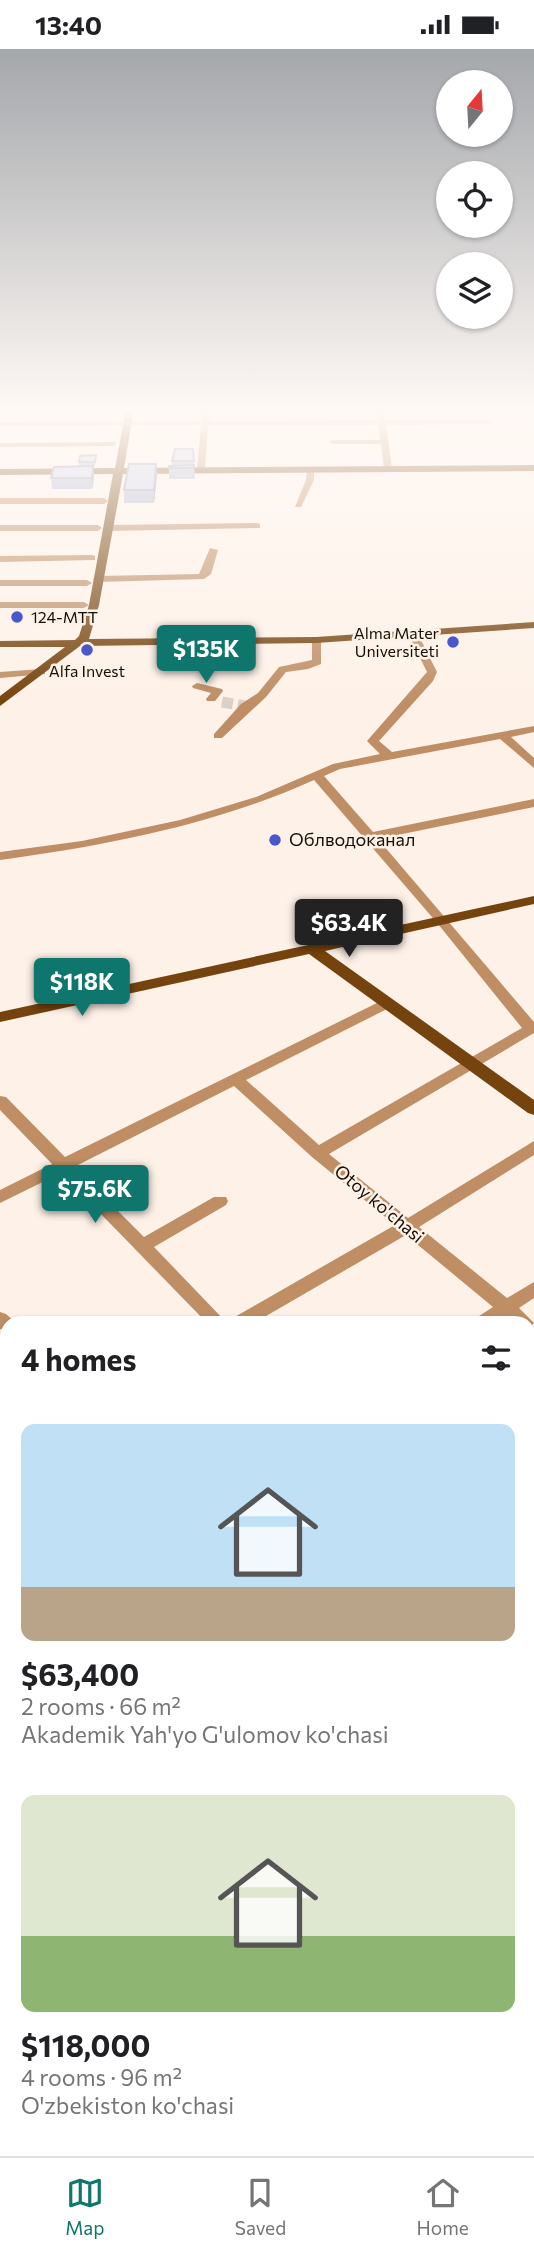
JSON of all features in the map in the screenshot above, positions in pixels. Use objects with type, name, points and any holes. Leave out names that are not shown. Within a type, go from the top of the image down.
[{"type":"main road","points":[[74,644],[93,581],[92,558],[103,528],[104,507]]},
{"type":"main road","points":[[0,702],[84,638],[107,507]]},
{"type":"main road","points":[[0,644],[316,640],[534,625]]},
{"type":"main road","points":[[0,1017],[534,900]]},
{"type":"main road","points":[[311,949],[534,1109]]},
{"type":"street","points":[[0,528],[257,526]]},
{"type":"street","points":[[0,583],[201,577],[206,574],[213,550]]},
{"type":"street","points":[[0,559],[92,558]]},
{"type":"street","points":[[0,605],[84,605]]},
{"type":"street","points":[[389,756],[374,744],[374,737],[429,679],[432,672],[413,634]]},
{"type":"street","points":[[218,736],[246,706],[274,683],[283,669],[308,666],[317,662],[316,640]]},
{"type":"street","points":[[0,675],[41,671]]},
{"type":"street","points":[[197,686],[218,691],[216,701],[202,709]]},
{"type":"street","points":[[0,856],[82,845],[183,823],[260,800],[337,766],[534,729]]},
{"type":"street","points":[[502,735],[534,764]]},
{"type":"street","points":[[316,775],[532,1027],[318,1153]]},
{"type":"street","points":[[369,837],[534,803]]},
{"type":"street","points":[[0,1197],[388,1003]]},
{"type":"street","name":"Otoy ko'chasi","points":[[237,1080],[318,1153],[517,1316]]},
{"type":"street","points":[[0,1101],[211,1316]]},
{"type":"street","points":[[251,1316],[406,1227],[534,1146]]},
{"type":"street","points":[[143,1246],[220,1201]]},
{"type":"street","points":[[492,1316],[534,1289]]},
{"type":"tunnel","points":[[222,702],[245,706]]},
{"type":"place","name":"124-MTT","points":[[17,617]]},
{"type":"place","name":"Alma Mater Universiteti","points":[[453,642]]},
{"type":"place","name":"Alfa Invest","points":[[87,650]]},
{"type":"place","name":"Облводоканал","points":[[275,840]]}]
